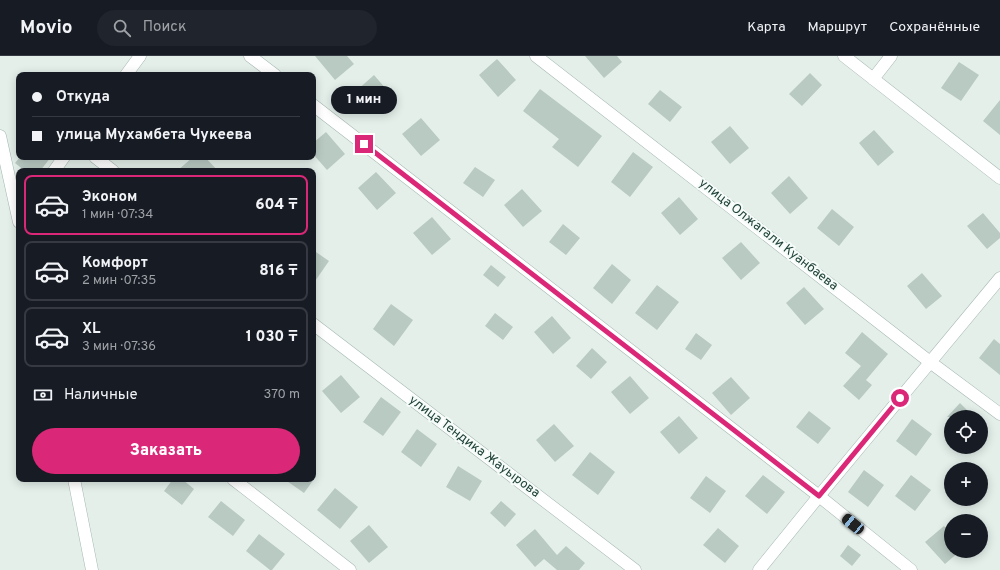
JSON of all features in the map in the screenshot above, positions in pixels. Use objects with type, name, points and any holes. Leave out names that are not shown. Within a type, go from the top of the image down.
[{"type":"street","points":[[128,72],[140,56]]},
{"type":"street","points":[[250,56],[271,72]]},
{"type":"street","name":"улица Олжагали Куанбаева","points":[[536,56],[930,362],[1000,414]]},
{"type":"street","points":[[844,56],[1000,178]]},
{"type":"street","points":[[873,79],[891,56]]},
{"type":"street","points":[[316,107],[819,496],[910,570]]},
{"type":"street","points":[[0,136],[16,208]]},
{"type":"street","points":[[99,160],[109,168]]},
{"type":"street","points":[[759,570],[1000,278]]},
{"type":"street","name":"улица Тендика Жауырова","points":[[316,326],[635,570]]},
{"type":"street","points":[[75,482],[92,570]]},
{"type":"street","points":[[237,482],[350,570]]},
{"type":"building","points":[[315,56],[347,56],[354,64],[335,80]]},
{"type":"building","points":[[585,56],[617,56],[622,62],[604,78]]},
{"type":"building","points":[[497,59],[516,80],[498,97],[479,75]]},
{"type":"building","points":[[959,62],[979,75],[961,101],[941,88]]},
{"type":"building","points":[[810,73],[822,85],[802,106],[789,94]]},
{"type":"building","points":[[374,75],[393,97],[374,113],[355,92]]},
{"type":"building","points":[[540,89],[602,136],[578,167],[552,147],[559,139],[523,111]]},
{"type":"building","points":[[660,90],[682,107],[670,122],[648,104]]},
{"type":"building","points":[[1000,100],[1000,135],[983,121]]},
{"type":"building","points":[[421,118],[440,140],[421,156],[402,134]]},
{"type":"building","points":[[730,126],[749,148],[730,164],[711,142]]},
{"type":"building","points":[[874,130],[894,152],[878,166],[859,143]]},
{"type":"building","points":[[326,132],[345,154],[327,170],[316,157],[316,140]]},
{"type":"building","points":[[633,152],[653,167],[630,197],[611,182]]},
{"type":"building","points":[[18,160],[49,160],[42,168],[21,168],[15,163]]},
{"type":"building","points":[[190,160],[208,160],[215,168],[180,168]]},
{"type":"building","points":[[475,167],[495,180],[483,197],[463,183]]},
{"type":"building","points":[[376,172],[396,193],[377,210],[358,188]]},
{"type":"building","points":[[789,176],[808,198],[790,214],[771,193]]},
{"type":"building","points":[[522,189],[542,211],[523,227],[504,205]]},
{"type":"building","points":[[679,197],[698,219],[680,235],[661,213]]},
{"type":"building","points":[[832,209],[854,227],[839,246],[817,228]]},
{"type":"building","points":[[983,213],[1000,233],[1000,238],[987,249],[967,226]]},
{"type":"building","points":[[432,217],[451,239],[432,255],[413,233]]},
{"type":"building","points":[[563,224],[580,238],[566,255],[549,242]]},
{"type":"building","points":[[741,242],[760,263],[741,280],[722,258]]},
{"type":"building","points":[[316,252],[329,261],[316,280]]},
{"type":"building","points":[[612,264],[631,280],[612,304],[593,288]]},
{"type":"building","points":[[491,265],[506,277],[498,287],[483,275]]},
{"type":"building","points":[[922,273],[942,296],[926,309],[907,286]]},
{"type":"building","points":[[657,285],[679,302],[657,330],[635,313]]},
{"type":"building","points":[[804,287],[824,309],[805,325],[786,303]]},
{"type":"building","points":[[391,304],[413,320],[394,346],[373,329]]},
{"type":"building","points":[[495,313],[513,327],[503,340],[485,326]]},
{"type":"building","points":[[552,316],[571,338],[553,354],[534,332]]},
{"type":"building","points":[[862,332],[888,354],[866,380],[872,385],[859,400],[843,386],[861,366],[845,353]]},
{"type":"building","points":[[696,333],[712,345],[701,360],[685,349]]},
{"type":"building","points":[[994,339],[1000,344],[1000,375],[979,358]]},
{"type":"building","points":[[592,348],[607,362],[591,379],[576,366]]},
{"type":"building","points":[[341,375],[360,397],[341,413],[322,391]]},
{"type":"building","points":[[630,376],[649,398],[630,414],[611,392]]},
{"type":"building","points":[[731,377],[750,398],[731,415],[712,393]]},
{"type":"building","points":[[381,397],[401,412],[383,436],[363,422]]},
{"type":"building","points":[[960,403],[967,410],[954,410]]},
{"type":"building","points":[[809,411],[831,428],[818,444],[796,427]]},
{"type":"building","points":[[679,416],[698,438],[679,454],[660,432]]},
{"type":"building","points":[[912,419],[932,434],[916,456],[896,441]]},
{"type":"building","points":[[554,424],[574,446],[555,462],[536,440]]},
{"type":"building","points":[[417,429],[437,444],[421,467],[401,452]]},
{"type":"building","points":[[590,452],[615,472],[598,495],[572,475]]},
{"type":"building","points":[[458,466],[482,481],[470,501],[446,487]]},
{"type":"building","points":[[864,470],[884,485],[868,507],[848,492]]},
{"type":"building","points":[[763,475],[785,492],[767,514],[745,496]]},
{"type":"building","points":[[911,475],[931,490],[915,511],[895,496]]},
{"type":"building","points":[[706,476],[726,491],[710,513],[690,498]]},
{"type":"building","points":[[171,482],[186,482],[194,489],[182,505],[164,491]]},
{"type":"building","points":[[288,482],[312,482],[304,493]]},
{"type":"building","points":[[335,488],[358,507],[340,529],[317,510]]},
{"type":"building","points":[[221,501],[245,520],[233,536],[208,517]]},
{"type":"building","points":[[501,501],[516,514],[505,527],[490,513]]},
{"type":"building","points":[[369,525],[388,547],[369,563],[350,541]]},
{"type":"building","points":[[944,526],[944,558],[952,558],[945,564],[925,542]]},
{"type":"building","points":[[718,528],[739,546],[725,563],[703,545]]},
{"type":"building","points":[[535,529],[557,555],[566,546],[585,563],[579,570],[557,570],[544,559],[535,567],[516,545]]},
{"type":"building","points":[[259,534],[285,554],[272,570],[246,551]]},
{"type":"building","points":[[848,545],[861,555],[852,566],[840,556]]},
{"type":"route","points":[[364,144],[819,496],[900,398]]}]
